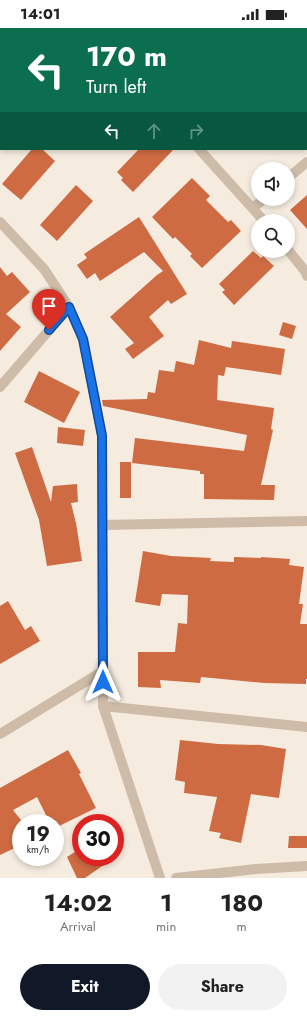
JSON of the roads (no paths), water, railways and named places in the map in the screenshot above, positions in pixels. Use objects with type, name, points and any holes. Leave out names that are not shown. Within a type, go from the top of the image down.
[{"type":"street","points":[[200,150],[258,214]]},
{"type":"street","points":[[295,172],[307,162]]},
{"type":"street","points":[[0,222],[44,269],[69,307],[83,339],[102,436],[103,706],[160,878]]},
{"type":"street","points":[[294,258],[305,271],[307,276]]},
{"type":"street","points":[[0,387],[69,307]]},
{"type":"street","points":[[102,525],[307,521]]},
{"type":"street","points":[[0,734],[103,671]]},
{"type":"street","points":[[103,706],[307,727]]},
{"type":"street","points":[[176,878],[256,869],[307,866]]}]
